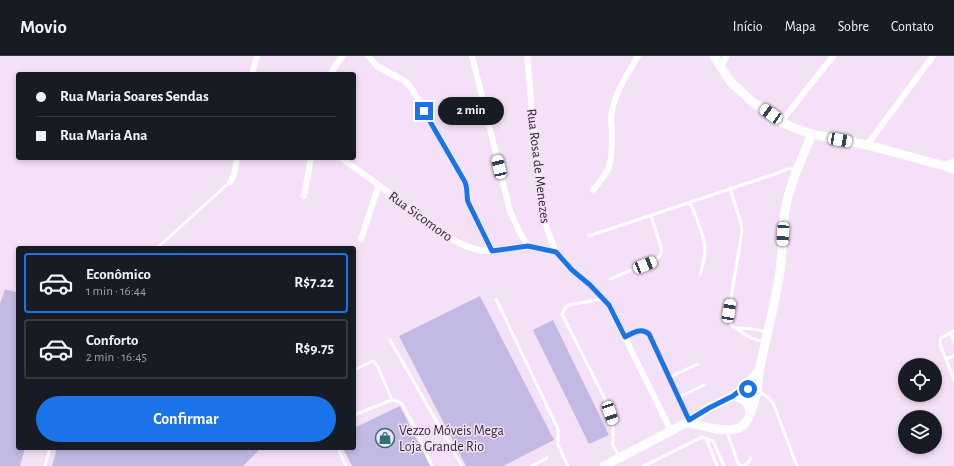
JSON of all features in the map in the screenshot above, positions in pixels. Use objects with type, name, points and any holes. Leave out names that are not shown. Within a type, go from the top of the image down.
[{"type":"main road","points":[[714,56],[730,81],[750,100],[781,122],[812,134],[867,145],[950,168]]},
{"type":"main road","points":[[688,422],[714,428],[733,430],[742,426],[748,420],[757,391],[760,368],[778,283],[785,210],[798,169],[812,134]]},
{"type":"main road","points":[[604,466],[688,422],[709,408],[733,396],[750,382],[760,368]]},
{"type":"main road","points":[[733,396],[740,397],[746,402],[750,407],[750,414]]},
{"type":"main road","points":[[709,408],[706,418],[708,423],[714,428]]},
{"type":"street","points":[[253,72],[257,56]]},
{"type":"street","points":[[332,72],[343,56]]},
{"type":"street","points":[[368,56],[377,66],[406,82],[412,89],[465,182],[468,192],[468,202],[492,251]]},
{"type":"street","points":[[472,56],[510,211],[528,246]]},
{"type":"street","name":"Rua Rosa de Menezes","points":[[527,56],[533,127],[547,229],[556,252],[572,270],[590,285],[609,305],[670,431]]},
{"type":"street","points":[[593,190],[603,178],[609,167],[612,158],[611,119],[613,107],[618,94],[638,56]]},
{"type":"street","points":[[720,66],[727,56]]},
{"type":"street","points":[[781,122],[833,56]]},
{"type":"street","points":[[867,145],[933,56]]},
{"type":"street","points":[[230,182],[234,174],[237,160]]},
{"type":"street","points":[[304,196],[311,160]]},
{"type":"street","name":"Rua Sicomoro","points":[[344,160],[445,235],[462,245],[479,250],[492,251],[528,246],[556,252]]},
{"type":"street","points":[[950,168],[954,161]]},
{"type":"street","points":[[362,239],[379,185]]},
{"type":"lane","points":[[589,236],[788,169],[798,169]]},
{"type":"lane","points":[[159,246],[230,182]]},
{"type":"lane","points":[[730,188],[742,227],[729,318],[732,326],[751,338],[766,342]]},
{"type":"lane","points":[[690,202],[705,246],[700,275]]},
{"type":"lane","points":[[610,279],[660,257],[662,252],[661,247],[651,215]]},
{"type":"lane","points":[[496,299],[558,429],[558,445],[568,466]]},
{"type":"lane","points":[[603,299],[569,305],[565,308],[562,314],[608,405],[613,421],[613,446],[620,457]]},
{"type":"lane","points":[[737,328],[768,332]]},
{"type":"lane","points":[[625,337],[639,331],[646,331],[649,334],[688,422]]},
{"type":"lane","points":[[954,342],[952,331],[941,338],[940,344],[954,380]]},
{"type":"lane","points":[[390,340],[462,466]]},
{"type":"lane","points":[[946,359],[954,356]]},
{"type":"lane","points":[[356,369],[373,361],[378,367],[392,400]]},
{"type":"lane","points":[[669,377],[698,364]]},
{"type":"lane","points":[[678,398],[704,385]]},
{"type":"lane","points":[[743,388],[757,391],[768,398],[774,406],[797,466]]},
{"type":"lane","points":[[356,414],[392,400],[398,401],[402,404],[415,428],[432,466]]},
{"type":"lane","points":[[726,430],[739,465],[747,464],[750,462],[751,458]]},
{"type":"lane","points":[[644,466],[693,441],[702,438],[713,441],[724,466]]},
{"type":"lane","points":[[706,438],[717,466]]},
{"type":"lane","points":[[45,466],[49,450]]},
{"type":"lane","points":[[339,450],[346,466]]},
{"type":"lane","points":[[532,466],[547,458]]},
{"type":"building","points":[[5,289],[16,292],[16,450],[24,450],[20,466],[0,466],[0,304]]},
{"type":"building","points":[[480,296],[554,440],[503,466],[466,466],[399,336]]},
{"type":"building","points":[[553,320],[609,435],[589,444],[533,330]]},
{"type":"building","name":"Vezzo Móveis Mega Loja Grande Rio","points":[[400,406],[430,466],[352,466],[344,450],[356,450],[356,427]]},
{"type":"building","points":[[56,450],[259,450],[243,466],[52,466]]},
{"type":"place","name":"Vezzo Móveis Mega Loja Grande Rio","points":[[385,438]]},
{"type":"route","points":[[424,111],[465,182],[468,192],[468,202],[492,251],[528,246],[556,252],[572,270],[590,285],[609,305],[625,337],[642,330],[649,334],[689,420],[733,396],[743,388],[748,389]]}]
